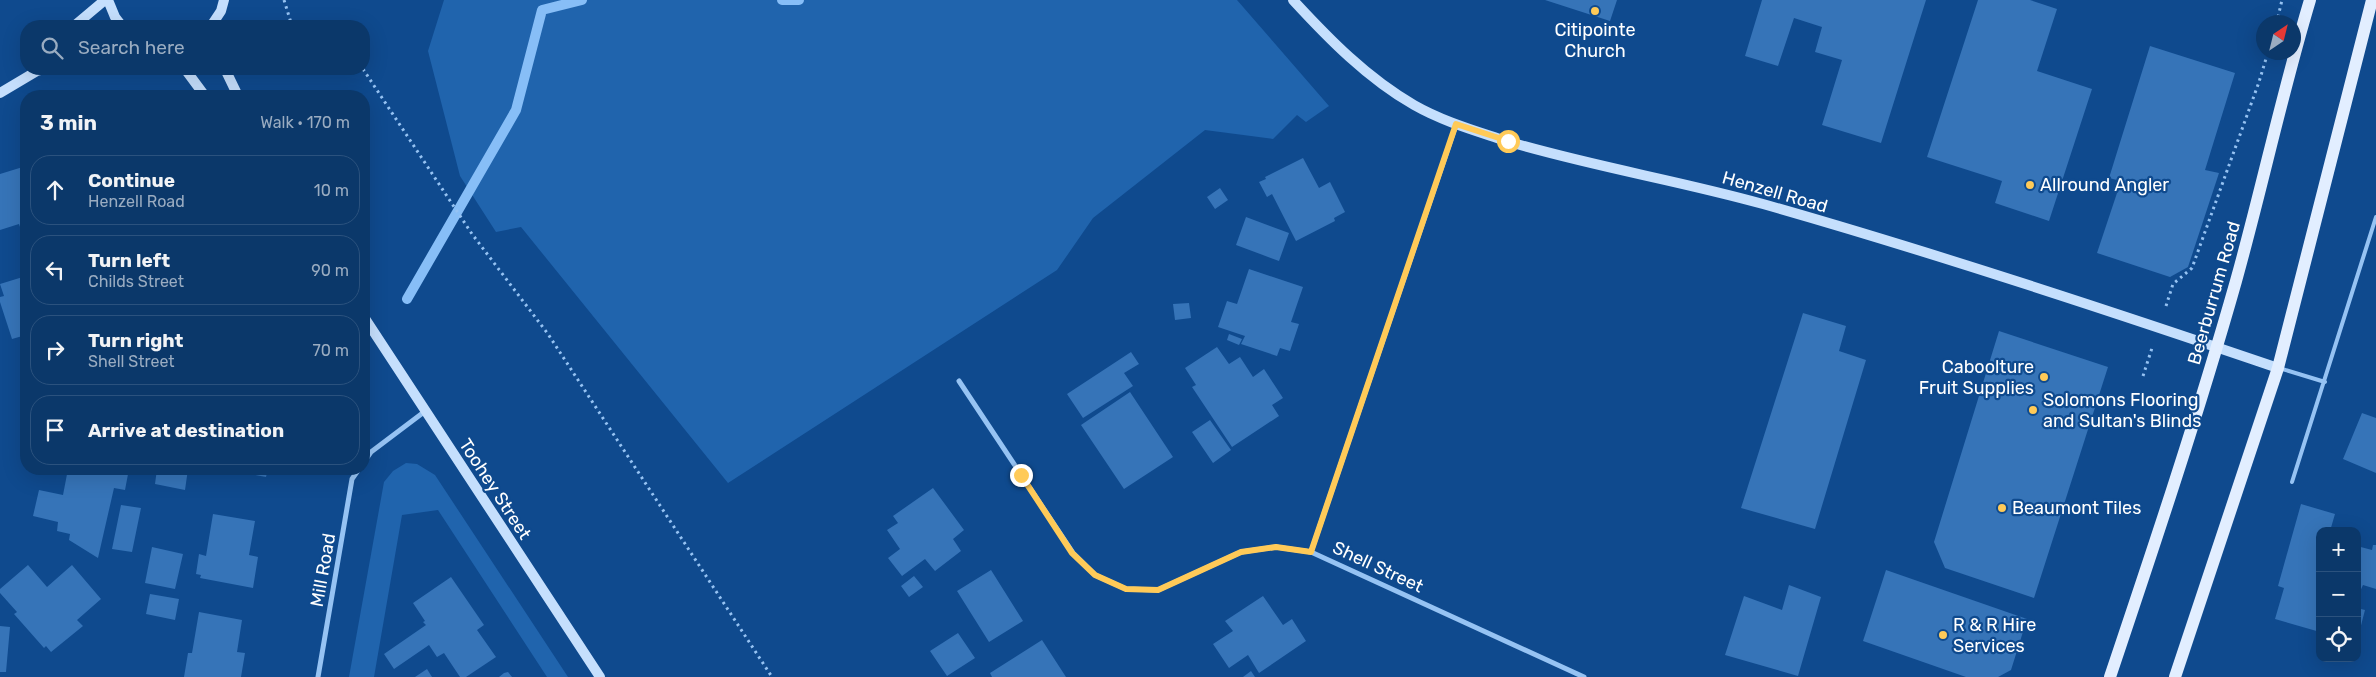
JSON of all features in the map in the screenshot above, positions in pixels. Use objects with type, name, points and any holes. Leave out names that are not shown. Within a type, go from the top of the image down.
[{"type":"main road","points":[[81,20],[106,0],[117,20]]},
{"type":"main road","points":[[214,20],[224,0]]},
{"type":"main road","name":"Henzell Road","points":[[1293,0],[1324,34],[1365,71],[1414,105],[1456,124],[1542,152],[1761,203],[2158,328],[2278,368]]},
{"type":"main road","name":"Beerburrum Road","points":[[2110,677],[2196,420],[2251,227],[2294,52],[2310,0]]},
{"type":"main road","points":[[2175,677],[2278,368],[2372,0]]},
{"type":"main road","points":[[0,93],[30,75]]},
{"type":"main road","points":[[190,75],[201,90]]},
{"type":"main road","points":[[228,75],[235,90]]},
{"type":"main road","name":"Toohey Street","points":[[370,327],[600,677]]},
{"type":"street","points":[[1311,552],[1456,124]]},
{"type":"street","name":"Shell Street","points":[[959,381],[1072,553],[1095,575],[1126,589],[1158,590],[1241,552],[1276,547],[1311,552],[1584,677]]},
{"type":"street","points":[[370,453],[424,412]]},
{"type":"street","name":"Mill Road","points":[[318,677],[352,479],[355,475]]},
{"type":"lane","points":[[2292,482],[2376,216]]},
{"type":"lane","points":[[2278,368],[2325,382]]},
{"type":"path","points":[[284,0],[290,20]]},
{"type":"path","points":[[2278,15],[2282,0]]},
{"type":"path","points":[[2143,376],[2173,284],[2192,268],[2266,60]]},
{"type":"path","points":[[367,75],[472,234],[548,334],[772,677]]},
{"type":"shaded area","points":[[444,0],[1237,0],[1329,106],[1306,122],[1297,115],[1273,139],[1205,130],[1093,218],[1057,270],[728,483],[521,227],[496,232],[460,176],[428,51]]},
{"type":"shaded area","points":[[406,463],[417,464],[435,475],[568,677],[547,677],[438,510],[402,515],[374,677],[349,677],[384,482],[393,471]]},
{"type":"building","name":"Citipointe Church","points":[[1545,0],[1617,0],[1610,21]]},
{"type":"building","points":[[1762,0],[1926,0],[1881,143],[1822,125],[1842,60],[1815,52],[1822,27],[1794,18],[1778,66],[1745,56]]},
{"type":"building","points":[[1978,0],[2030,0],[2057,9],[2037,71],[2092,89],[2049,221],[1995,203],[2002,181],[1927,157]]},
{"type":"building","points":[[2150,46],[2235,73],[2205,170],[2219,173],[2188,267],[2170,277],[2097,253],[2121,181],[2109,178]]},
{"type":"building","points":[[1303,158],[1319,188],[1330,182],[1345,212],[1334,218],[1335,221],[1296,241],[1272,194],[1267,197],[1259,182],[1266,179],[1265,177]]},
{"type":"building","points":[[20,168],[20,227],[19,224],[0,230],[0,174]]},
{"type":"building","points":[[1220,188],[1228,200],[1215,209],[1207,197]]},
{"type":"building","points":[[1246,217],[1289,233],[1279,261],[1236,245]]},
{"type":"building","points":[[1249,269],[1303,287],[1291,322],[1299,324],[1290,351],[1280,348],[1277,356],[1241,344],[1245,336],[1218,327],[1227,301],[1237,304]]},
{"type":"building","points":[[20,278],[20,337],[12,339],[0,302],[0,297],[4,296],[0,284]]},
{"type":"building","points":[[1189,303],[1191,318],[1175,320],[1173,304]]},
{"type":"building","points":[[1803,313],[1846,326],[1839,351],[1866,360],[1815,529],[1741,508]]},
{"type":"building","points":[[1999,331],[2108,367],[2034,598],[1945,568],[1934,542]]},
{"type":"building","points":[[1229,334],[1242,339],[1239,345],[1227,340]]},
{"type":"building","points":[[1217,347],[1229,364],[1240,357],[1253,377],[1264,369],[1283,398],[1272,405],[1279,416],[1232,447],[1192,387],[1196,385],[1185,368]]},
{"type":"building","points":[[1131,352],[1139,364],[1124,373],[1133,386],[1083,418],[1067,394]]},
{"type":"building","points":[[1130,392],[1173,457],[1124,489],[1081,425]]},
{"type":"building","points":[[2362,413],[2376,418],[2376,473],[2343,459]]},
{"type":"building","points":[[1210,420],[1231,450],[1213,463],[1192,432]]},
{"type":"building","points":[[67,475],[128,475],[125,490],[114,488],[98,558],[69,540],[70,534],[57,531],[58,522],[33,516],[39,490],[63,495]]},
{"type":"building","points":[[156,475],[187,475],[185,490],[155,484]]},
{"type":"building","points":[[933,488],[964,530],[953,539],[961,551],[935,571],[925,559],[902,576],[888,558],[900,549],[887,530],[898,523],[893,516]]},
{"type":"building","points":[[2301,504],[2335,514],[2331,527],[2316,527],[2316,631],[2275,619],[2284,588],[2278,586]]},
{"type":"building","points":[[121,505],[141,508],[132,552],[112,549]]},
{"type":"building","points":[[213,514],[255,521],[249,555],[258,557],[253,588],[200,578],[201,575],[196,574],[199,554],[206,556]]},
{"type":"building","points":[[2373,545],[2376,545],[2376,589],[2363,585],[2361,589],[2361,547],[2372,550]]},
{"type":"building","points":[[152,547],[183,554],[175,589],[145,583]]},
{"type":"building","points":[[28,565],[47,587],[72,565],[101,599],[77,620],[83,626],[51,652],[46,646],[44,648],[14,614],[17,612],[0,593],[0,589]]},
{"type":"building","points":[[991,570],[1023,621],[989,642],[957,591]]},
{"type":"building","points":[[1886,570],[2027,619],[2011,670],[1998,677],[1966,677],[1863,641]]},
{"type":"building","points":[[914,576],[923,587],[909,597],[901,586]]},
{"type":"building","points":[[451,577],[484,625],[477,630],[496,657],[466,677],[460,677],[444,653],[437,657],[429,645],[394,669],[384,654],[426,625],[413,603]]},
{"type":"building","points":[[1789,585],[1821,597],[1798,676],[1725,655],[1744,596],[1782,610]]},
{"type":"building","points":[[150,594],[179,599],[175,620],[146,614]]},
{"type":"building","points":[[1263,596],[1283,625],[1292,619],[1306,641],[1259,673],[1248,655],[1229,668],[1213,644],[1233,631],[1225,621]]},
{"type":"building","points":[[2361,609],[2365,610],[2361,625]]},
{"type":"building","points":[[199,612],[242,620],[237,652],[245,653],[241,677],[184,677],[188,653],[192,653]]},
{"type":"building","points":[[0,626],[10,627],[6,672],[0,672]]},
{"type":"building","points":[[958,633],[975,658],[947,676],[930,651]]},
{"type":"building","points":[[1042,640],[1066,677],[992,677],[990,673]]},
{"type":"building","points":[[427,669],[432,677],[415,677]]},
{"type":"building","points":[[1251,671],[1255,677],[1243,677]]},
{"type":"building","points":[[508,672],[512,677],[499,677],[504,673]]},
{"type":"waterway","points":[[407,299],[516,110],[542,10],[582,0]]},
{"type":"waterway","points":[[782,0],[799,0]]},
{"type":"place","name":"Citipointe Church","points":[[1595,11]]},
{"type":"place","name":"Allround Angler","points":[[2030,185]]},
{"type":"place","name":"Caboolture Fruit Supplies","points":[[2044,377]]},
{"type":"place","name":"Solomons Flooring and Sultan's Blinds","points":[[2033,410]]},
{"type":"place","name":"Beaumont Tiles","points":[[2002,508]]},
{"type":"place","name":"R & R Hire Services","points":[[1943,635]]},
{"type":"route","points":[[1021,475],[1072,553],[1095,575],[1126,589],[1158,590],[1241,552],[1276,547],[1311,552],[1456,124],[1508,141]]}]
